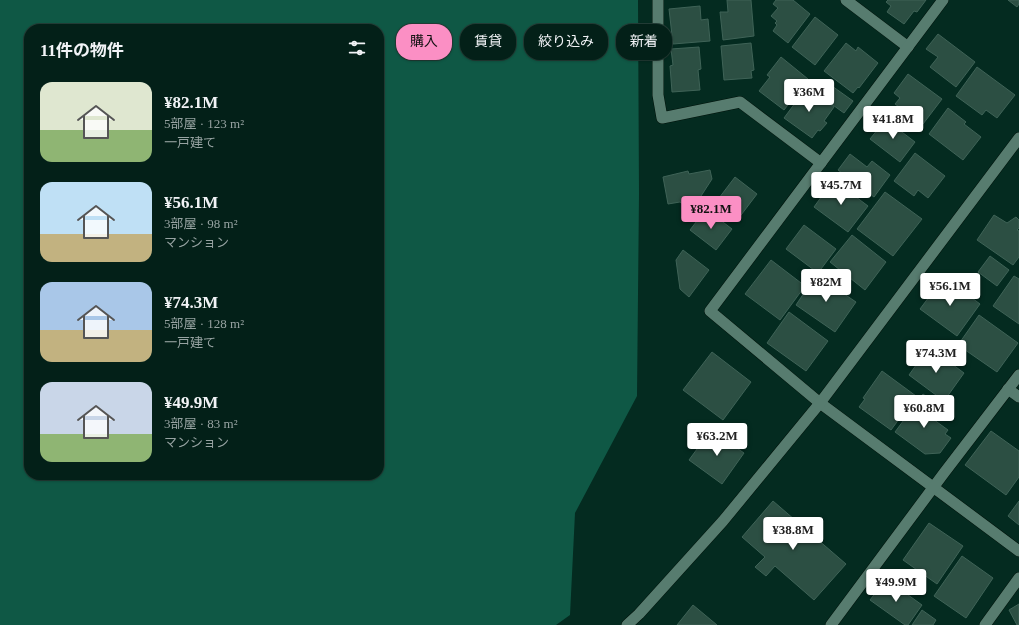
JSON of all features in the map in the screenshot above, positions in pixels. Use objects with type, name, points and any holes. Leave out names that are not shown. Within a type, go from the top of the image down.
[{"type":"street","points":[[658,0],[658,94],[662,118],[740,102],[821,163]]},
{"type":"street","points":[[846,0],[908,47]]},
{"type":"street","points":[[943,0],[710,311],[820,403],[1019,551]]},
{"type":"street","points":[[627,625],[640,614],[723,521],[820,403],[1019,138]]},
{"type":"street","points":[[831,625],[1019,375]]},
{"type":"street","points":[[1008,389],[1019,397]]},
{"type":"street","points":[[985,625],[1019,578]]},
{"type":"green space","points":[[0,0],[638,0],[638,24],[616,24],[616,60],[638,60],[639,194],[637,396],[575,513],[570,615],[556,625],[0,625]]},
{"type":"building","points":[[727,0],[751,0],[754,36],[723,40],[720,12],[728,12]]},
{"type":"building","points":[[776,0],[793,0],[810,14],[788,43],[773,31],[777,25],[775,23],[777,21],[771,16],[778,8],[773,4]]},
{"type":"building","points":[[888,0],[926,0],[917,12],[914,11],[904,24],[887,12],[891,6],[886,2]]},
{"type":"building","points":[[1008,0],[1019,0],[1019,4],[1017,7]]},
{"type":"building","points":[[700,6],[701,20],[708,19],[710,41],[673,44],[672,24],[671,24],[669,9]]},
{"type":"building","points":[[815,17],[838,35],[815,65],[792,47]]},
{"type":"building","points":[[938,34],[975,62],[956,87],[930,67],[938,57],[926,49]]},
{"type":"building","points":[[751,43],[754,70],[751,71],[752,78],[724,80],[721,46]]},
{"type":"building","points":[[846,43],[856,51],[858,47],[878,63],[859,88],[858,87],[853,93],[824,71]]},
{"type":"building","points":[[699,47],[701,69],[698,70],[700,90],[672,92],[670,66],[673,65],[672,49]]},
{"type":"building","points":[[781,57],[808,79],[784,110],[759,91],[770,77],[767,75]]},
{"type":"building","points":[[977,67],[1015,95],[997,118],[986,110],[982,115],[956,96]]},
{"type":"building","points":[[908,74],[942,99],[923,124],[895,104],[900,98],[894,93]]},
{"type":"building","points":[[832,86],[853,101],[844,113],[823,98]]},
{"type":"building","points":[[807,87],[834,107],[824,121],[827,123],[820,131],[818,130],[812,138],[784,118]]},
{"type":"building","points":[[948,108],[966,122],[964,124],[981,137],[963,160],[929,134]]},
{"type":"building","points":[[887,118],[900,127],[898,129],[915,142],[900,162],[870,139]]},
{"type":"building","points":[[915,153],[945,176],[928,198],[918,190],[914,196],[894,181]]},
{"type":"building","points":[[850,154],[867,167],[872,161],[890,175],[874,197],[838,170]]},
{"type":"building","points":[[710,170],[712,179],[692,210],[680,202],[668,204],[663,177],[688,171],[689,174]]},
{"type":"building","points":[[735,177],[757,194],[738,219],[729,212],[728,214],[720,208],[721,207],[716,202]]},
{"type":"building","points":[[832,182],[839,187],[840,185],[868,206],[848,232],[814,207]]},
{"type":"building","points":[[885,192],[922,219],[893,256],[857,229]]},
{"type":"building","points":[[706,209],[732,229],[716,250],[690,230]]},
{"type":"building","points":[[994,215],[1007,223],[1016,217],[1019,220],[1019,228],[1017,230],[1019,231],[1019,257],[1013,265],[977,240]]},
{"type":"building","points":[[804,225],[836,249],[818,273],[786,249]]},
{"type":"building","points":[[852,235],[886,262],[865,290],[830,262]]},
{"type":"building","points":[[683,250],[709,270],[689,297],[680,289],[676,260]]},
{"type":"building","points":[[990,256],[1009,270],[997,286],[978,272]]},
{"type":"building","points":[[771,260],[805,286],[780,320],[745,294]]},
{"type":"building","points":[[816,275],[856,302],[835,332],[796,305]]},
{"type":"building","points":[[1014,276],[1019,279],[1019,324],[993,306]]},
{"type":"building","points":[[944,277],[980,304],[957,336],[920,309]]},
{"type":"building","points":[[789,312],[828,341],[806,371],[767,343]]},
{"type":"building","points":[[979,315],[1018,343],[997,372],[958,345]]},
{"type":"building","points":[[929,347],[964,373],[944,401],[909,375]]},
{"type":"building","points":[[712,352],[751,382],[723,420],[683,390]]},
{"type":"building","points":[[882,371],[916,396],[891,430],[859,407],[865,399],[863,398]]},
{"type":"building","points":[[923,394],[934,402],[926,414],[948,430],[945,434],[951,438],[940,453],[925,454],[895,432]]},
{"type":"building","points":[[711,430],[744,453],[722,484],[689,460]]},
{"type":"building","points":[[991,431],[1019,451],[1019,477],[1006,495],[965,465]]},
{"type":"building","points":[[773,501],[846,564],[814,600],[775,566],[766,576],[755,567],[765,557],[742,537]]},
{"type":"building","points":[[1019,501],[1019,525],[1008,516]]},
{"type":"building","points":[[929,523],[963,546],[937,584],[903,560]]},
{"type":"building","points":[[962,556],[993,578],[966,618],[934,596]]},
{"type":"building","points":[[886,579],[922,605],[908,625],[905,625],[870,600]]},
{"type":"building","points":[[1019,604],[1019,625],[1017,625],[1009,610]]},
{"type":"building","points":[[693,605],[717,625],[677,625]]},
{"type":"building","points":[[922,610],[936,620],[933,625],[912,625]]}]
